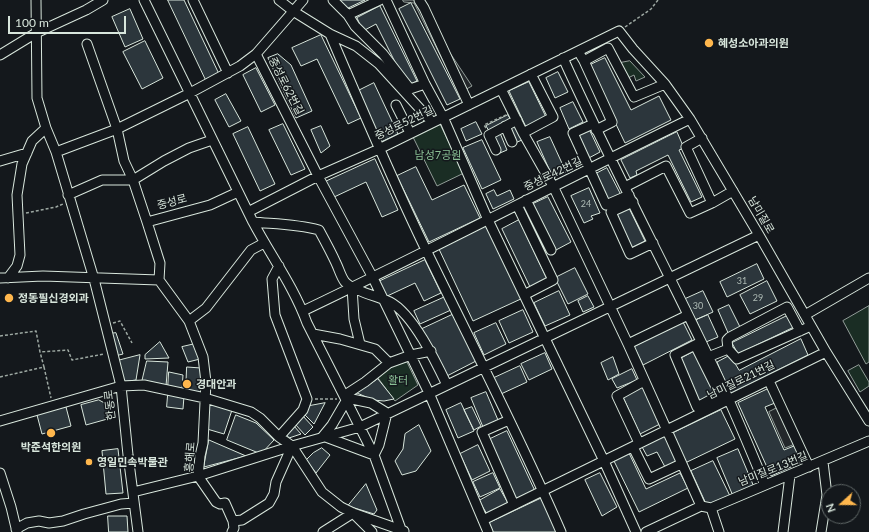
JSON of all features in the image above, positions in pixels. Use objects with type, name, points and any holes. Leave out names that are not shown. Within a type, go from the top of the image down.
[{"type":"street","name":"한동로","points":[[36,0],[37,98],[46,128],[56,152],[94,278],[121,386],[138,532]]},
{"type":"street","points":[[0,55],[36,33],[86,10],[103,0]]},
{"type":"street","points":[[144,0],[253,222],[303,311],[313,334],[360,426],[374,455],[404,532]]},
{"type":"street","points":[[193,0],[228,73]]},
{"type":"street","points":[[279,0],[293,11],[330,34],[356,46],[379,64],[432,122]]},
{"type":"street","points":[[256,54],[303,0]]},
{"type":"street","points":[[334,0],[348,15],[355,26],[383,54],[410,89],[425,84]]},
{"type":"street","points":[[348,15],[380,0]]},
{"type":"street","points":[[386,0],[425,84],[443,117],[488,220],[604,461],[636,532]]},
{"type":"street","points":[[419,0],[469,105]]},
{"type":"street","name":"중성로52번길","points":[[248,212],[318,176],[379,149],[619,31]]},
{"type":"street","name":"남미질로","points":[[619,31],[633,49],[665,84],[690,119],[826,352],[869,421]]},
{"type":"street","points":[[330,34],[379,149],[426,251],[533,469],[561,532]]},
{"type":"street","points":[[87,44],[117,129],[124,161],[133,180],[147,222]]},
{"type":"street","points":[[584,61],[608,48],[634,97],[665,84]]},
{"type":"street","points":[[577,52],[584,61],[612,122],[573,133],[606,205],[629,195]]},
{"type":"street","name":"중성로62번길","points":[[117,129],[228,73],[256,54],[318,176]]},
{"type":"street","points":[[563,58],[609,158],[629,195],[688,315],[698,344],[730,396],[736,401],[769,478],[808,465],[770,383]]},
{"type":"street","points":[[523,133],[553,117],[531,74]]},
{"type":"street","points":[[501,89],[523,133],[553,186],[628,344],[701,506]]},
{"type":"street","points":[[396,105],[410,133]]},
{"type":"street","name":"중성로42번길","points":[[303,311],[690,119]]},
{"type":"street","points":[[496,150],[489,135],[517,120]]},
{"type":"street","points":[[505,126],[512,142]]},
{"type":"street","points":[[4,278],[17,266],[20,255],[17,195],[22,164],[32,141],[46,128]]},
{"type":"street","points":[[56,152],[117,129]]},
{"type":"street","points":[[702,138],[686,147],[712,203]]},
{"type":"street","points":[[69,198],[102,180],[133,180],[189,148],[212,140]]},
{"type":"street","points":[[0,161],[27,153]]},
{"type":"street","points":[[653,243],[630,254],[611,212],[629,195],[666,166],[690,213],[733,191]]},
{"type":"street","points":[[318,176],[372,276],[430,393],[488,532]]},
{"type":"street","name":"중성로","points":[[159,280],[160,263],[147,222],[210,204],[238,192]]},
{"type":"street","points":[[526,200],[551,250]]},
{"type":"street","points":[[517,205],[553,280],[524,295]]},
{"type":"street","points":[[253,222],[293,225],[319,230],[346,282],[352,287],[390,302],[399,307],[405,314],[431,351],[447,385]]},
{"type":"street","points":[[133,492],[198,476],[323,436],[360,426],[759,235]]},
{"type":"street","points":[[189,321],[206,308],[251,250],[264,243]]},
{"type":"street","points":[[279,266],[272,279],[275,315],[307,399],[303,410],[279,437]]},
{"type":"street","points":[[4,278],[43,276],[159,280]]},
{"type":"street","points":[[805,315],[869,278]]},
{"type":"street","name":"흥해로","points":[[159,280],[189,321],[203,357],[206,382],[203,443],[198,476],[216,502],[225,504],[233,521]]},
{"type":"street","points":[[352,287],[354,319],[360,344]]},
{"type":"street","points":[[800,331],[787,307],[730,336],[727,340],[728,349],[737,360],[811,326]]},
{"type":"street","points":[[628,344],[688,315]]},
{"type":"street","points":[[313,334],[360,344],[375,349],[389,363]]},
{"type":"street","points":[[698,344],[708,357],[730,396],[765,485]]},
{"type":"street","points":[[698,344],[675,355],[697,407],[730,396]]},
{"type":"street","points":[[708,357],[728,349]]},
{"type":"street","points":[[323,436],[345,398],[389,363],[410,355],[431,351]]},
{"type":"street","name":"남미질로21번길","points":[[483,520],[666,431],[730,396],[770,383],[826,352]]},
{"type":"street","points":[[644,381],[617,396],[649,479],[681,464]]},
{"type":"street","points":[[0,421],[121,386],[144,385],[205,398],[251,412],[270,427],[279,437],[292,446],[322,492],[341,507],[404,532]]},
{"type":"street","points":[[345,398],[371,403],[387,414]]},
{"type":"street","points":[[374,455],[379,445],[387,414]]},
{"type":"street","points":[[509,420],[482,432],[514,505]]},
{"type":"street","points":[[323,436],[374,455]]},
{"type":"street","name":"남미질로13번길","points":[[712,508],[790,475],[808,465],[823,462],[869,441]]},
{"type":"street","points":[[232,532],[234,528],[233,521],[242,520],[269,503],[274,494],[276,482],[292,446]]},
{"type":"street","points":[[821,532],[827,495],[823,462]]},
{"type":"street","points":[[0,473],[17,530],[27,523],[39,521],[48,523],[63,521],[121,504],[134,503]]},
{"type":"street","points":[[783,532],[790,475]]},
{"type":"street","points":[[646,532],[701,506],[712,508],[719,532]]},
{"type":"street","points":[[323,532],[353,513]]},
{"type":"street","points":[[353,513],[372,532]]},
{"type":"path","points":[[619,31],[651,9],[658,0]]},
{"type":"path","points":[[18,215],[56,207],[69,198]]},
{"type":"path","points":[[105,324],[120,321],[132,343]]},
{"type":"path","points":[[0,336],[36,331],[52,405]]},
{"type":"path","points":[[40,352],[68,350],[72,360],[112,352]]},
{"type":"path","points":[[0,377],[44,367]]},
{"type":"path","points":[[307,399],[336,400],[345,398]]},
{"type":"green space","points":[[630,61],[645,77],[636,81],[634,75],[628,78],[620,63]]},
{"type":"green space","name":"남성7공원","points":[[440,124],[464,173],[437,186],[413,137]]},
{"type":"green space","points":[[869,306],[869,362],[866,364],[843,321]]},
{"type":"green space","name":"활터","points":[[406,360],[418,385],[395,401],[378,378],[389,368]]},
{"type":"green space","points":[[859,365],[869,382],[869,386],[860,392],[848,371]]},
{"type":"shaded area","points":[[403,0],[421,0],[444,44],[472,86],[461,92],[461,97],[414,3],[404,2]]},
{"type":"shaded area","points":[[783,405],[800,442],[785,448],[769,412]]},
{"type":"building","points":[[168,0],[184,0],[219,74],[206,80]]},
{"type":"building","points":[[339,0],[365,0],[344,10]]},
{"type":"building","points":[[411,3],[460,99],[447,105],[399,9]]},
{"type":"building","points":[[380,6],[417,81],[407,86],[376,24],[363,31],[357,18]]},
{"type":"building","points":[[130,9],[143,39],[125,47],[112,17]]},
{"type":"building","points":[[321,35],[361,118],[348,124],[317,59],[301,66],[292,48]]},
{"type":"building","points":[[145,41],[163,78],[142,89],[123,52]]},
{"type":"building","points":[[278,54],[291,65],[312,111],[296,118],[268,58]]},
{"type":"building","points":[[605,58],[631,110],[659,96],[671,120],[625,143],[588,66]]},
{"type":"building","points":[[256,68],[275,105],[261,112],[243,75]]},
{"type":"building","points":[[558,72],[568,92],[555,98],[546,78]]},
{"type":"building","points":[[529,82],[546,117],[526,127],[509,91]]},
{"type":"building","points":[[374,83],[398,134],[381,142],[358,91]]},
{"type":"building","points":[[226,94],[241,121],[229,127],[215,100]]},
{"type":"building","points":[[573,102],[583,122],[569,129],[560,108]]},
{"type":"building","points":[[508,115],[511,120],[489,131],[486,126]]},
{"type":"building","points":[[476,122],[482,134],[466,141],[461,129]]},
{"type":"building","points":[[283,124],[305,169],[291,175],[269,130]]},
{"type":"building","points":[[514,124],[522,140],[515,143],[508,127]]},
{"type":"building","points":[[321,126],[330,146],[321,153],[311,130]]},
{"type":"building","points":[[248,127],[275,184],[260,191],[233,134]]},
{"type":"building","points":[[589,129],[600,152],[587,159],[576,136]]},
{"type":"building","points":[[677,132],[684,148],[679,150],[702,197],[691,202],[668,155],[636,171],[637,175],[630,178],[621,160]]},
{"type":"building","points":[[500,133],[507,150],[500,153],[493,136]]},
{"type":"building","points":[[550,137],[566,172],[553,178],[537,142]]},
{"type":"building","points":[[482,140],[501,180],[482,189],[463,148]]},
{"type":"building","points":[[375,159],[398,210],[382,217],[366,182],[332,198],[325,182]]},
{"type":"building","points":[[416,167],[432,200],[464,185],[480,218],[429,242],[397,176]]},
{"type":"building","points":[[607,168],[621,195],[606,203],[592,176]]},
{"type":"building","points":[[589,188],[600,213],[591,216],[593,219],[584,223],[571,196]]},
{"type":"building","points":[[494,190],[497,196],[510,190],[514,199],[493,209],[486,194]]},
{"type":"building","points":[[548,197],[571,242],[556,250],[533,204]]},
{"type":"building","points":[[628,206],[645,241],[631,248],[614,213]]},
{"type":"building","points":[[519,220],[547,279],[530,287],[502,229]]},
{"type":"building","points":[[488,223],[523,298],[473,321],[438,247]]},
{"type":"building","points":[[425,260],[441,293],[424,301],[415,283],[383,298],[376,283]]},
{"type":"building","points":[[757,264],[764,279],[727,297],[720,282]]},
{"type":"building","points":[[575,268],[588,294],[568,304],[555,278]]},
{"type":"building","points":[[767,281],[777,301],[750,314],[740,295]]},
{"type":"building","points":[[559,291],[570,315],[545,326],[534,303]]},
{"type":"building","points":[[703,291],[713,312],[693,321],[683,300]]},
{"type":"building","points":[[588,296],[594,307],[583,312],[578,301]]},
{"type":"building","points":[[445,297],[451,310],[420,324],[414,311]]},
{"type":"building","points":[[729,305],[741,329],[729,335],[718,310]]},
{"type":"building","points":[[523,310],[533,332],[509,343],[499,321]]},
{"type":"building","points":[[454,314],[476,361],[445,377],[422,329]]},
{"type":"building","points":[[708,315],[718,337],[706,342],[696,320]]},
{"type":"building","points":[[789,315],[794,327],[738,354],[732,343]]},
{"type":"building","points":[[683,322],[692,340],[643,365],[634,347]]},
{"type":"building","points":[[496,323],[506,344],[484,355],[474,333]]},
{"type":"building","points":[[116,333],[123,354],[115,356],[109,334]]},
{"type":"building","points":[[801,339],[808,355],[730,394],[717,362],[730,355],[739,370]]},
{"type":"building","points":[[160,342],[169,358],[145,359],[145,355]]},
{"type":"building","points":[[195,344],[200,359],[188,362],[182,347]]},
{"type":"building","points":[[695,351],[715,394],[698,402],[678,360]]},
{"type":"building","points":[[545,353],[552,369],[529,380],[521,364]]},
{"type":"building","points":[[140,355],[136,380],[121,382],[117,361]]},
{"type":"building","points":[[613,357],[619,374],[608,380],[601,363]]},
{"type":"building","points":[[147,361],[168,362],[166,386],[142,382]]},
{"type":"building","points":[[520,366],[527,382],[501,394],[494,378]]},
{"type":"building","points":[[187,367],[201,368],[202,396],[186,392]]},
{"type":"building","points":[[632,369],[637,380],[617,388],[612,379]]},
{"type":"building","points":[[169,372],[183,375],[182,390],[168,389]]},
{"type":"building","points":[[378,379],[394,399],[384,401],[373,400],[357,393]]},
{"type":"building","points":[[643,387],[660,424],[640,434],[623,397]]},
{"type":"building","points":[[768,389],[775,403],[765,407],[784,450],[794,446],[802,462],[771,476],[738,403]]},
{"type":"building","points":[[486,392],[498,420],[483,427],[471,398]]},
{"type":"building","points":[[168,395],[184,396],[183,409],[167,407]]},
{"type":"building","points":[[209,399],[233,407],[224,434],[207,429]]},
{"type":"building","points":[[99,400],[108,405],[111,418],[86,425],[81,405]]},
{"type":"building","points":[[325,403],[314,424],[304,414],[309,406]]},
{"type":"building","points":[[461,403],[474,431],[458,438],[446,410]]},
{"type":"building","points":[[66,407],[71,426],[42,434],[37,415]]},
{"type":"building","points":[[472,407],[481,426],[474,430],[464,410]]},
{"type":"building","points":[[721,410],[735,439],[685,463],[671,434]]},
{"type":"building","points":[[236,415],[256,423],[274,440],[261,454],[227,440]]},
{"type":"building","points":[[303,416],[313,427],[305,435],[295,424]]},
{"type":"building","points":[[419,425],[431,451],[416,471],[402,475],[395,461],[403,449],[405,434]]},
{"type":"building","points":[[294,426],[301,434],[289,438],[286,434]]},
{"type":"building","points":[[507,431],[535,491],[515,500],[488,440]]},
{"type":"building","points":[[661,435],[667,438],[678,461],[665,467],[657,452],[647,456],[641,445]]},
{"type":"building","points":[[209,440],[246,456],[204,467]]},
{"type":"building","points":[[478,445],[490,471],[472,480],[460,454]]},
{"type":"building","points":[[322,448],[330,455],[316,473],[306,460],[313,453]]},
{"type":"building","points":[[118,449],[123,493],[106,494],[102,451]]},
{"type":"building","points":[[738,449],[754,487],[733,496],[717,458]]},
{"type":"building","points":[[629,453],[646,489],[680,473],[688,488],[639,512],[614,461]]},
{"type":"building","points":[[713,461],[730,496],[707,506],[691,471]]},
{"type":"building","points":[[493,473],[500,488],[480,497],[473,482]]},
{"type":"building","points":[[600,473],[617,507],[602,516],[585,480]]},
{"type":"building","points":[[366,484],[377,510],[374,514],[348,506]]},
{"type":"building","points":[[500,489],[508,503],[487,514],[479,501]]},
{"type":"building","points":[[542,498],[558,532],[493,532],[489,523]]},
{"type":"building","points":[[108,516],[127,516],[128,532],[109,532]]},
{"type":"place","name":"혜성소아과의원","points":[[709,43]]},
{"type":"place","name":"정동필신경외과","points":[[9,298]]},
{"type":"place","name":"경대안과","points":[[187,384]]},
{"type":"place","name":"박준석한의원","points":[[51,433]]},
{"type":"place","name":"영일민속박물관","points":[[89,462]]}]
